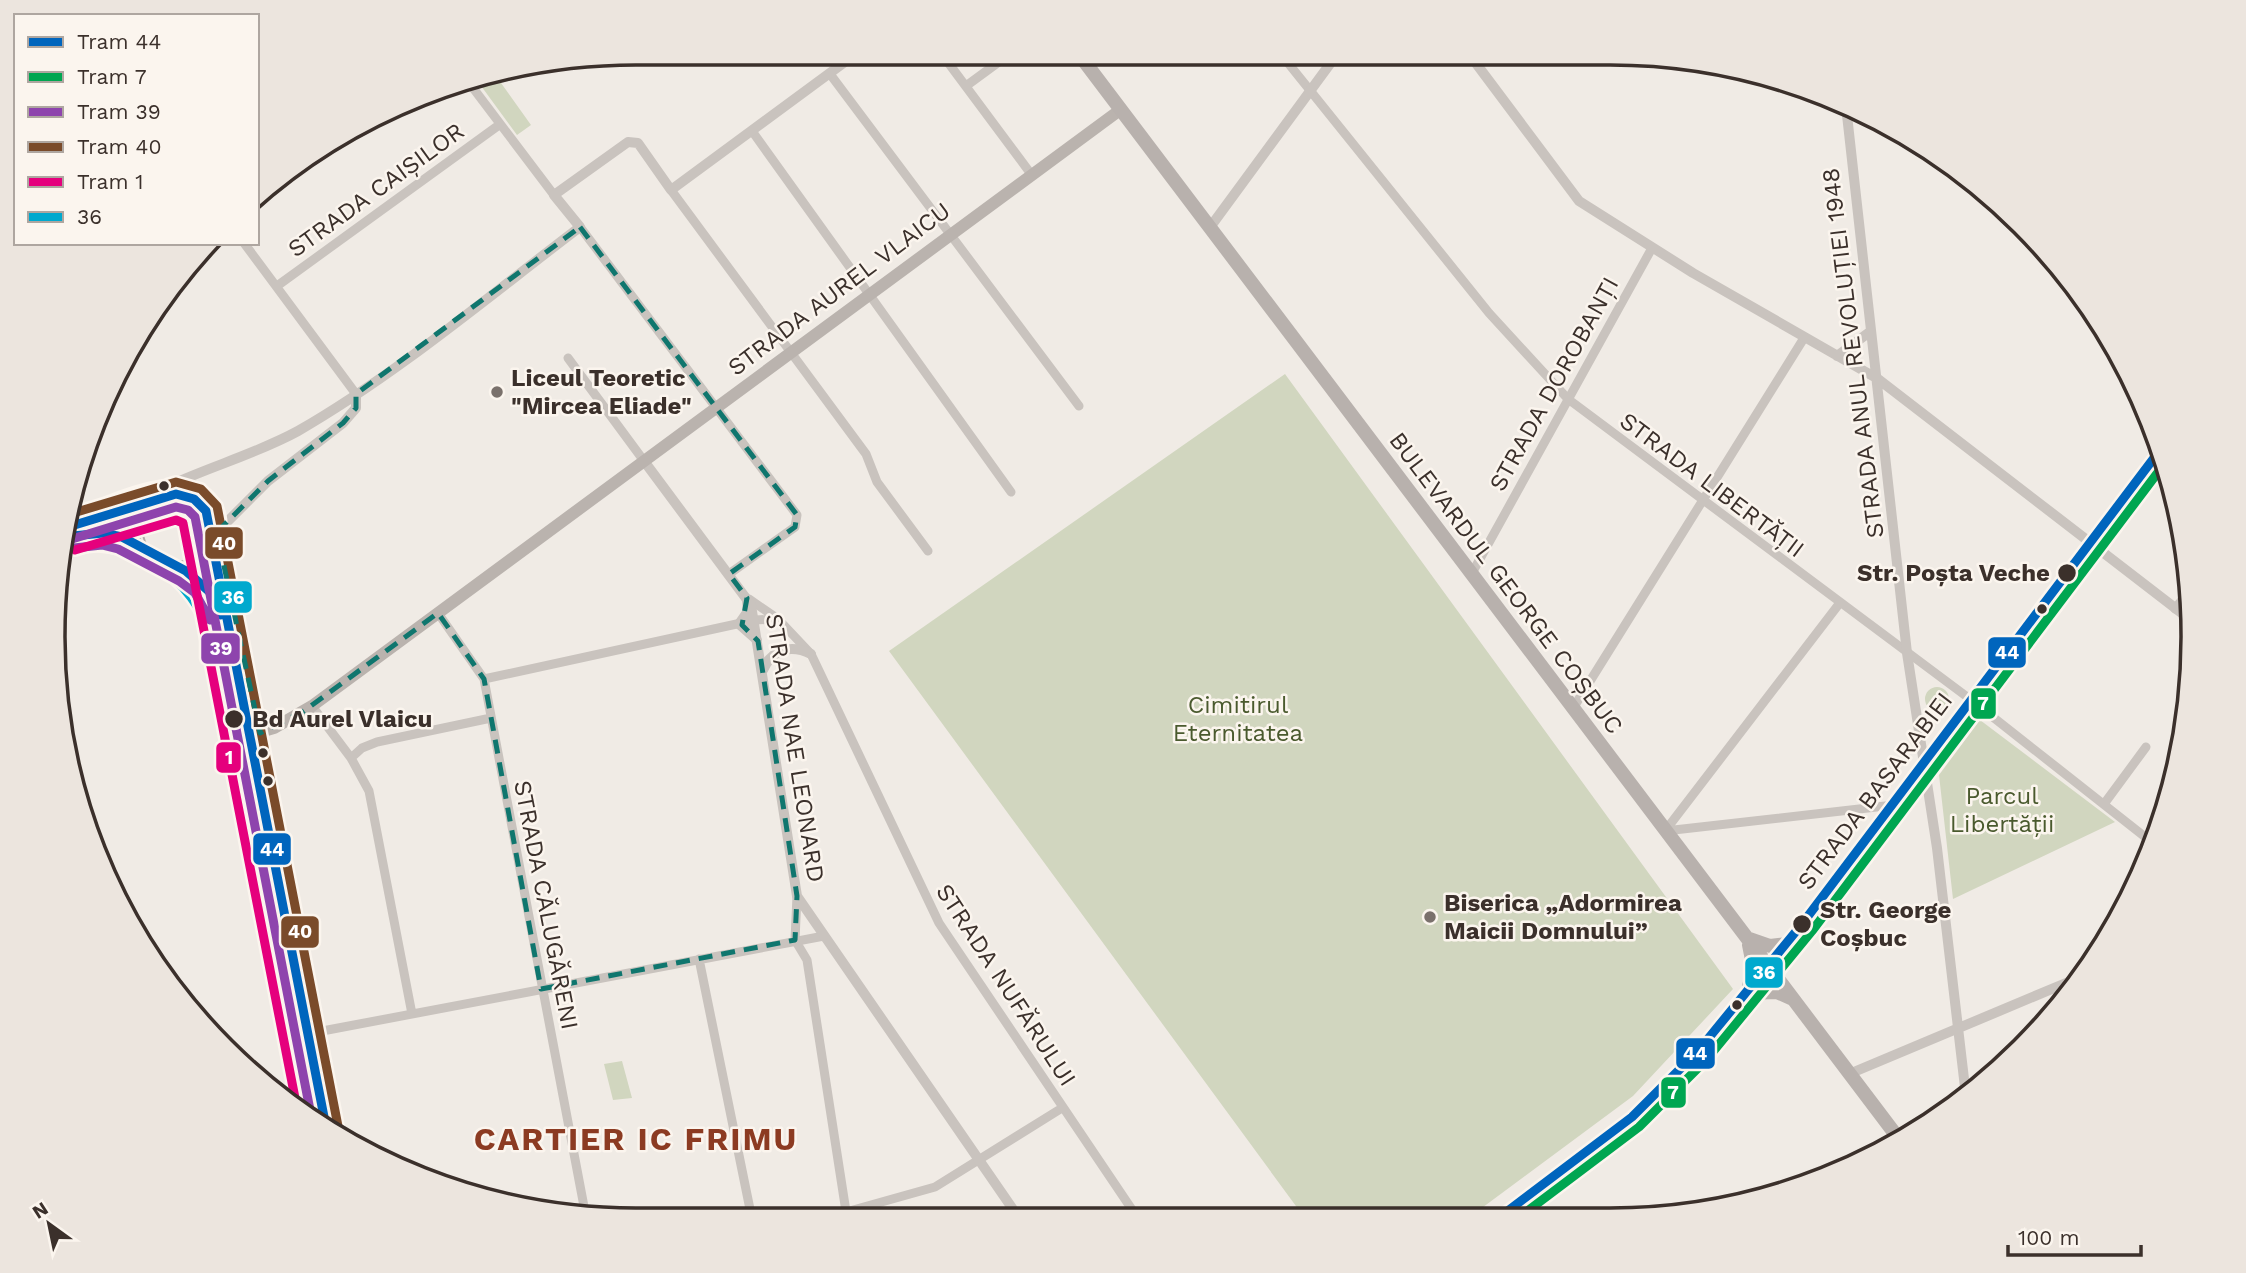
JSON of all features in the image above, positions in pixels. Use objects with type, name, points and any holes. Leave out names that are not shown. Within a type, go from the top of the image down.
[{"type":"main road","name":"BULEVARDUL GEORGE COȘBUC","points":[[1086,65],[1211,226],[1572,710],[1894,1133]]},
{"type":"main road","name":"STRADA AUREL VLAICU","points":[[239,738],[274,728],[312,706],[949,233],[1120,110]]},
{"type":"main road","name":"STRADA BASARABIEI","points":[[1515,1208],[1633,1118],[1662,1092],[1748,993],[1894,805],[2153,461]]},
{"type":"main road","points":[[78,514],[175,483],[195,486],[212,498],[221,517],[219,543],[207,561],[197,567],[186,571],[166,571]]},
{"type":"main road","points":[[142,555],[135,542],[133,523],[139,505],[151,491]]},
{"type":"main road","points":[[73,545],[102,542],[123,546],[166,571],[190,592],[218,643],[311,1106]]},
{"type":"main road","points":[[219,543],[228,570],[334,1122]]},
{"type":"main road","points":[[1746,937],[1770,946],[1788,944]]},
{"type":"main road","points":[[1746,937],[1753,965],[1748,993],[1777,992],[1793,999]]},
{"type":"street","points":[[671,190],[842,65]]},
{"type":"street","points":[[950,65],[1031,174]]},
{"type":"street","points":[[966,86],[995,65]]},
{"type":"street","name":"STRADA LIBERTĂȚII","points":[[1289,65],[1489,313],[1568,399],[1703,503],[1971,700],[2145,837]]},
{"type":"street","points":[[1211,226],[1329,65]]},
{"type":"street","points":[[1477,65],[1579,201],[1651,248],[1878,379],[2180,613]]},
{"type":"street","points":[[830,74],[1079,406]]},
{"type":"street","points":[[473,89],[717,407],[798,519],[795,527],[729,574]]},
{"type":"street","name":"STRADA ANUL REVOLUȚIEI 1948","points":[[1847,117],[1908,653],[1925,763],[1964,1085]]},
{"type":"street","name":"STRADA CAIȘILOR","points":[[277,286],[499,125]]},
{"type":"street","points":[[752,131],[1011,492]]},
{"type":"street","points":[[554,195],[633,140],[866,454],[877,482],[928,551]]},
{"type":"street","points":[[175,483],[295,432],[356,394],[580,227]]},
{"type":"street","points":[[222,527],[268,481],[343,423],[356,408],[356,394],[246,245]]},
{"type":"street","name":"STRADA DOROBANȚI","points":[[1471,575],[1651,248]]},
{"type":"street","points":[[1837,356],[1871,331]]},
{"type":"street","points":[[1572,710],[1804,338]]},
{"type":"street","points":[[568,358],[644,461]]},
{"type":"street","name":"STRADA NAE LEONARD","points":[[644,461],[747,598],[755,620],[797,895],[1012,1208]]},
{"type":"street","points":[[739,624],[748,611],[747,598]]},
{"type":"street","name":"STRADA NUFĂRULUI","points":[[747,598],[778,619],[811,654],[897,842],[939,923],[1131,1208]]},
{"type":"street","points":[[2175,609],[2180,602]]},
{"type":"street","points":[[1665,831],[1839,604]]},
{"type":"street","name":"STRADA CĂLUGĂRENI","points":[[438,613],[484,679],[584,1205]]},
{"type":"street","points":[[484,679],[755,620],[778,619]]},
{"type":"street","points":[[739,624],[758,641]]},
{"type":"street","points":[[763,670],[770,658],[782,650],[796,649],[811,654]]},
{"type":"street","points":[[312,706],[351,758],[369,791],[412,1014]]},
{"type":"street","points":[[351,758],[362,748],[377,742],[491,718]]},
{"type":"street","points":[[2104,804],[2146,747]]},
{"type":"street","points":[[1665,831],[1894,805]]},
{"type":"street","points":[[797,895],[795,940],[807,960],[845,1208]]},
{"type":"street","points":[[317,1032],[824,936]]},
{"type":"street","points":[[699,958],[750,1208]]},
{"type":"street","points":[[1849,1074],[2064,984]]},
{"type":"street","points":[[868,1208],[935,1187],[981,1162],[1062,1108]]},
{"type":"highlighted area","points":[[580,227],[797,515],[795,527],[729,574],[747,598],[742,625],[758,641],[797,896],[795,940],[541,989],[484,679],[438,613],[304,711],[260,733],[219,543],[222,527],[268,481],[343,423],[356,408],[356,394]]},
{"type":"green space","points":[[500,82],[531,125],[517,135],[481,86]]},
{"type":"green space","name":"Cimitirul Eternitatea","points":[[1285,374],[1733,989],[1633,1096],[1482,1208],[1297,1208],[889,651]]},
{"type":"green space","points":[[1937,687],[1946,690],[1949,699],[1946,708],[1937,711],[1928,708],[1925,699],[1928,690]]},
{"type":"green space","name":"Parcul Libertății","points":[[1980,720],[2115,822],[1953,899],[1939,775]]},
{"type":"green space","points":[[622,1061],[632,1098],[613,1100],[604,1064]]},
{"type":"tram line","name":"44","points":[[1512,1208],[1632,1117],[1698,1051],[1802,924],[2153,459]]},
{"type":"tram line","name":"7","points":[[1532,1208],[1639,1127],[1707,1059],[1812,931],[2157,473]]},
{"type":"tram line","name":"40","points":[[79,511],[176,482],[201,489],[217,506],[338,1124]]},
{"type":"tram line","name":"44","points":[[76,525],[176,494],[194,499],[206,511],[324,1115]]},
{"type":"tram line","points":[[153,554],[145,541],[142,527],[145,514],[154,501]]},
{"type":"tram line","name":"39","points":[[74,538],[176,507],[188,510],[195,517],[309,1105]]},
{"type":"tram line","name":"1","points":[[75,550],[176,520],[183,523],[294,1095]]},
{"type":"tram line","name":"44","points":[[74,536],[103,533],[122,537],[186,571],[211,593],[221,615]]},
{"type":"tram line","points":[[168,562],[183,561],[195,556],[211,533]]},
{"type":"tram line","name":"39","points":[[74,548],[102,545],[118,549],[179,581],[195,593],[210,620]]},
{"type":"transit line","name":"36","points":[[1515,1208],[1634,1118],[1699,1052],[1807,920],[2153,461]]},
{"type":"transit line","name":"36","points":[[78,514],[148,489],[169,486],[189,486],[205,494],[217,508],[221,548],[228,571],[334,1122]]},
{"type":"transit line","name":"36","points":[[73,546],[99,546],[128,551],[153,562],[174,578],[192,598],[207,622],[228,680]]},
{"type":"place","name":"Liceul Teoretic \"Mircea Eliade\"","points":[[497,392]]},
{"type":"place","name":"Str. Poșta Veche","points":[[2067,573]]},
{"type":"place","name":"Bd Aurel Vlaicu","points":[[234,719]]},
{"type":"place","name":"Biserica „Adormirea Maicii Domnului”","points":[[1430,917]]},
{"type":"place","name":"Str. George Coșbuc","points":[[1802,924]]},
{"type":"district","name":"CARTIER IC FRIMU","points":[[636,1139]]}]
